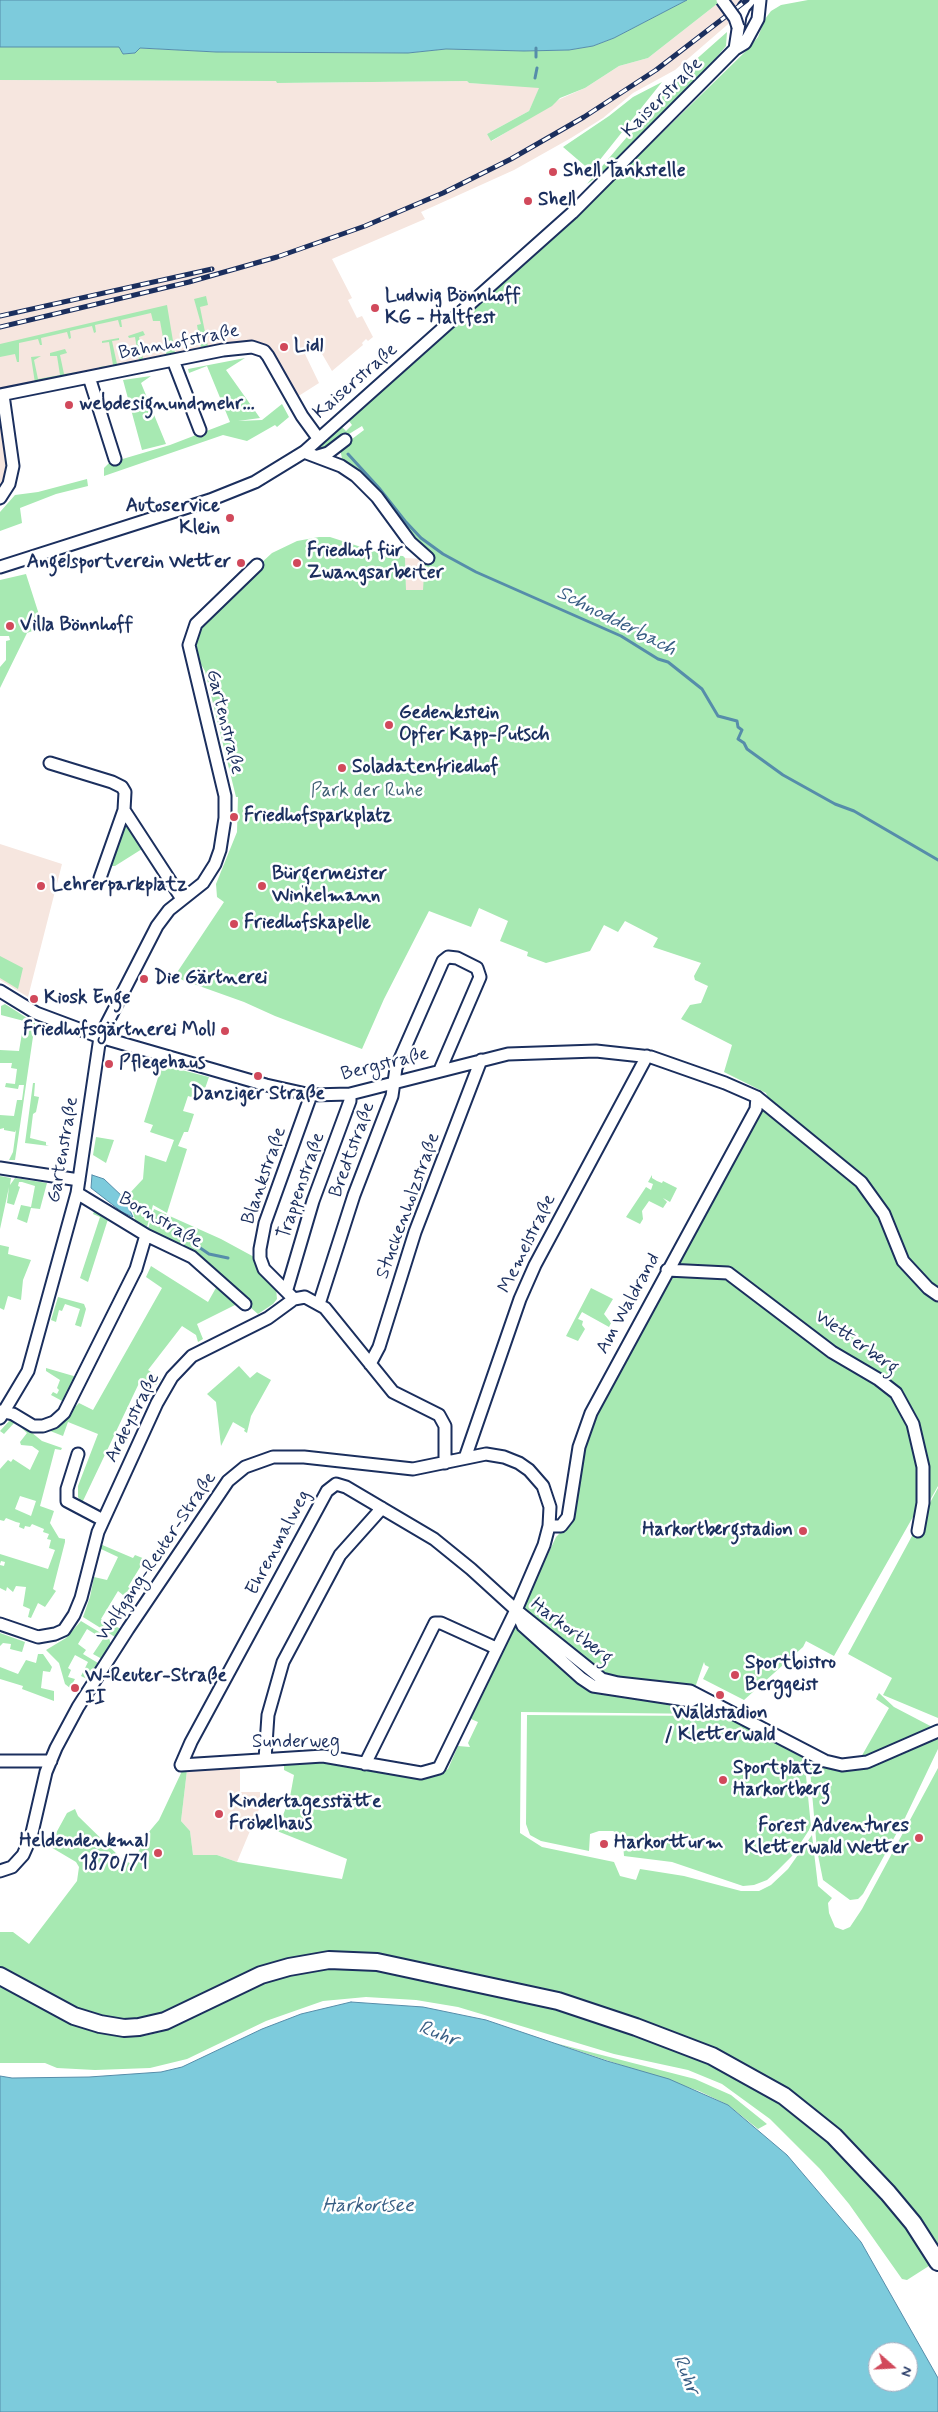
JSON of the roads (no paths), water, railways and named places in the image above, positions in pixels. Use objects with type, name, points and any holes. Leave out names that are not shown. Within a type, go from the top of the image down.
[{"type":"main road","points":[[0,1976],[74,2016],[100,2024],[124,2028],[139,2027],[165,2021],[261,1975],[288,1966],[329,1960],[377,1962],[558,2001],[636,2027],[703,2053],[739,2069],[784,2096],[834,2136],[888,2193],[912,2223],[938,2262]]},
{"type":"street","points":[[722,0],[735,18],[738,27]]},
{"type":"street","points":[[735,49],[738,27],[744,7],[750,0]]},
{"type":"street","name":"Kaiserstraße","points":[[0,567],[92,540],[210,500],[255,482],[304,452],[572,213],[735,49],[745,43],[758,19],[760,5]]},
{"type":"street","name":"Bahnhofstraße","points":[[2,395],[173,360],[252,347],[264,350],[302,416],[318,438]]},
{"type":"street","points":[[173,360],[200,430]]},
{"type":"street","points":[[89,377],[115,460]]},
{"type":"street","points":[[0,498],[9,484],[13,466],[2,395]]},
{"type":"street","points":[[318,456],[328,453],[345,440]]},
{"type":"street","points":[[304,452],[341,466],[356,476],[376,497],[410,542],[428,558]]},
{"type":"street","name":"Gartenstraße","points":[[2,1414],[28,1371],[77,1193],[100,1037],[162,918],[203,883],[215,864],[223,835],[226,807],[191,659],[190,637],[193,629],[202,618],[257,565]]},
{"type":"street","points":[[50,763],[112,782],[122,787],[125,792],[124,810],[100,878]]},
{"type":"street","points":[[124,810],[182,899]]},
{"type":"street","name":"Bredtstraße","points":[[319,1304],[354,1195],[392,1096],[396,1068],[443,961],[448,957],[457,958],[477,968],[480,977],[440,1070]]},
{"type":"street","name":"Bergstraße","points":[[0,991],[36,1013],[100,1037],[261,1084],[311,1095],[350,1094],[508,1054],[589,1051],[648,1056],[725,1082],[757,1097]]},
{"type":"street","name":"Memelstraße","points":[[465,1458],[517,1308],[535,1265],[648,1056]]},
{"type":"street","name":"Stuckenholzstraße","points":[[370,1364],[379,1348],[415,1232],[481,1060]]},
{"type":"street","name":"Trappenstraße","points":[[291,1294],[313,1202],[350,1100],[350,1094]]},
{"type":"street","name":"Blankstraße","points":[[291,1294],[264,1269],[260,1258],[260,1249],[264,1223],[311,1095]]},
{"type":"street","points":[[757,1097],[861,1182],[884,1214],[903,1261],[928,1288],[938,1295]]},
{"type":"street","name":"Am Waldrand","points":[[549,1526],[561,1526],[568,1517],[579,1447],[591,1414],[756,1108],[757,1097]]},
{"type":"street","points":[[0,1168],[79,1180]]},
{"type":"street","name":"Bornstraße","points":[[77,1193],[146,1235],[192,1257],[246,1304]]},
{"type":"street","points":[[2,1414],[13,1414],[33,1426],[43,1426],[54,1422],[64,1413],[136,1269],[146,1235]]},
{"type":"street","name":"Wetterberg","points":[[667,1270],[728,1273],[832,1352],[878,1379],[896,1393],[913,1424],[923,1467],[923,1503],[918,1531]]},
{"type":"street","points":[[291,1294],[319,1304],[337,1322],[393,1392],[410,1402],[428,1408],[443,1420],[444,1463]]},
{"type":"street","name":"Ardeystraße","points":[[0,1624],[38,1637],[55,1634],[64,1630],[74,1615],[85,1584],[93,1545],[103,1520],[159,1398],[172,1377],[185,1361],[268,1318],[291,1294]]},
{"type":"street","points":[[78,1454],[65,1497],[71,1505],[103,1520]]},
{"type":"street","name":"Wolfgang-Reuter-Straße","points":[[0,1871],[12,1867],[23,1855],[31,1837],[44,1780],[51,1761],[78,1708],[106,1664],[217,1497],[238,1471],[264,1459],[287,1456],[413,1469],[486,1454],[504,1457],[519,1463],[538,1477],[550,1507],[549,1526],[544,1545],[516,1610],[439,1768]]},
{"type":"street","name":"Ehrenmalweg","points":[[181,1764],[191,1742],[330,1488],[336,1484],[346,1487],[434,1540],[471,1568],[516,1610]]},
{"type":"street","points":[[265,1759],[268,1715],[283,1662],[340,1554],[382,1508]]},
{"type":"street","name":"Harkortberg","points":[[516,1610],[602,1679],[618,1683],[690,1691],[825,1761],[842,1765],[866,1762],[938,1731]]},
{"type":"street","points":[[365,1764],[435,1623],[441,1623],[496,1648]]},
{"type":"street","name":"Sunderweg","points":[[181,1764],[323,1756],[421,1773],[439,1768]]},
{"type":"street","points":[[0,1761],[51,1761]]},
{"type":"water","points":[[0,0],[687,0],[614,38],[593,46],[569,50],[446,49],[408,53],[216,52],[140,48],[135,53],[123,54],[119,47],[0,47]]},
{"type":"water","points":[[92,1175],[104,1179],[124,1198],[133,1217],[122,1212],[91,1188]]},
{"type":"water","name":"Harkortsee","points":[[351,2002],[423,2007],[486,2020],[607,2061],[669,2079],[728,2105],[787,2155],[861,2242],[918,2342],[868,2342],[868,2392],[918,2392],[918,2343],[938,2378],[938,2412],[0,2412],[0,2076],[12,2078],[89,2077],[161,2072],[182,2067],[262,2029],[301,2014]]},
{"type":"waterway","name":"Schnodderbach","points":[[536,48],[536,57]]},
{"type":"waterway","name":"Schnodderbach","points":[[535,78],[537,68]]},
{"type":"waterway","name":"Schnodderbach","points":[[348,454],[421,538],[443,554],[476,572],[621,636],[658,659],[668,662],[702,689],[718,716],[737,721],[738,727],[742,730],[738,739],[744,743],[747,749],[783,775],[835,804],[854,811],[938,860]]},
{"type":"waterway","points":[[193,1243],[209,1254],[228,1258]]},
{"type":"railway","points":[[0,327],[189,282],[277,257],[365,226],[443,193],[511,159],[584,117],[656,70],[747,0]]},
{"type":"railway","points":[[0,316],[212,269]]},
{"type":"place","name":"Shell Tankstelle","points":[[553,172]]},
{"type":"place","name":"Shell","points":[[528,201]]},
{"type":"place","name":"Ludwig Bönnhoff KG - Haltfest","points":[[375,308]]},
{"type":"place","name":"Lidl","points":[[284,347]]},
{"type":"place","name":"webdesignundmehr...","points":[[69,405]]},
{"type":"place","name":"Autoservice Klein","points":[[230,518]]},
{"type":"place","name":"Angelsportverein Wetter","points":[[241,563]]},
{"type":"place","name":"Friedhof für Zwangsarbeiter","points":[[297,563]]},
{"type":"place","name":"Villa Bönnhoff","points":[[10,626]]},
{"type":"place","name":"Gedenkstein Opfer Kapp-Putsch","points":[[389,725]]},
{"type":"place","name":"Soladatenfriedhof","points":[[342,768]]},
{"type":"place","name":"Friedhofsparkplatz","points":[[234,817]]},
{"type":"place","name":"Lehrerparkplatz","points":[[41,886]]},
{"type":"place","name":"Bürgermeister Winkelmann","points":[[262,886]]},
{"type":"place","name":"Friedhofskapelle","points":[[234,924]]},
{"type":"place","name":"Die Gärtnerei","points":[[144,979]]},
{"type":"place","name":"Kiosk Enge","points":[[34,999]]},
{"type":"place","name":"Friedhofsgärtnerei Moll","points":[[225,1031]]},
{"type":"place","name":"Pflegehaus","points":[[109,1064]]},
{"type":"place","name":"Danziger Straße","points":[[258,1076]]},
{"type":"place","name":"Harkortbergstadion","points":[[803,1531]]},
{"type":"place","name":"Sportbistro Berggeist","points":[[735,1675]]},
{"type":"place","name":"W-Reuter-Straße II","points":[[75,1688]]},
{"type":"place","name":"Waldstadion / Kletterwald","points":[[720,1695]]},
{"type":"place","name":"Sportplatz Harkortberg","points":[[723,1780]]},
{"type":"place","name":"Kindertagesstätte Fröbelhaus","points":[[219,1814]]},
{"type":"place","name":"Forest Adventures Kletterwald Wetter","points":[[919,1838]]},
{"type":"place","name":"Harkortturm","points":[[604,1844]]},
{"type":"place","name":"Heldendenkmal 1870/71","points":[[158,1853]]},
{"type":"park label","name":"Park der Ruhe","points":[[367,792]]},
{"type":"water label","name":"Ruhr","points":[[438,2035]]},
{"type":"water label","name":"Ruhr","points":[[685,2375]]}]
